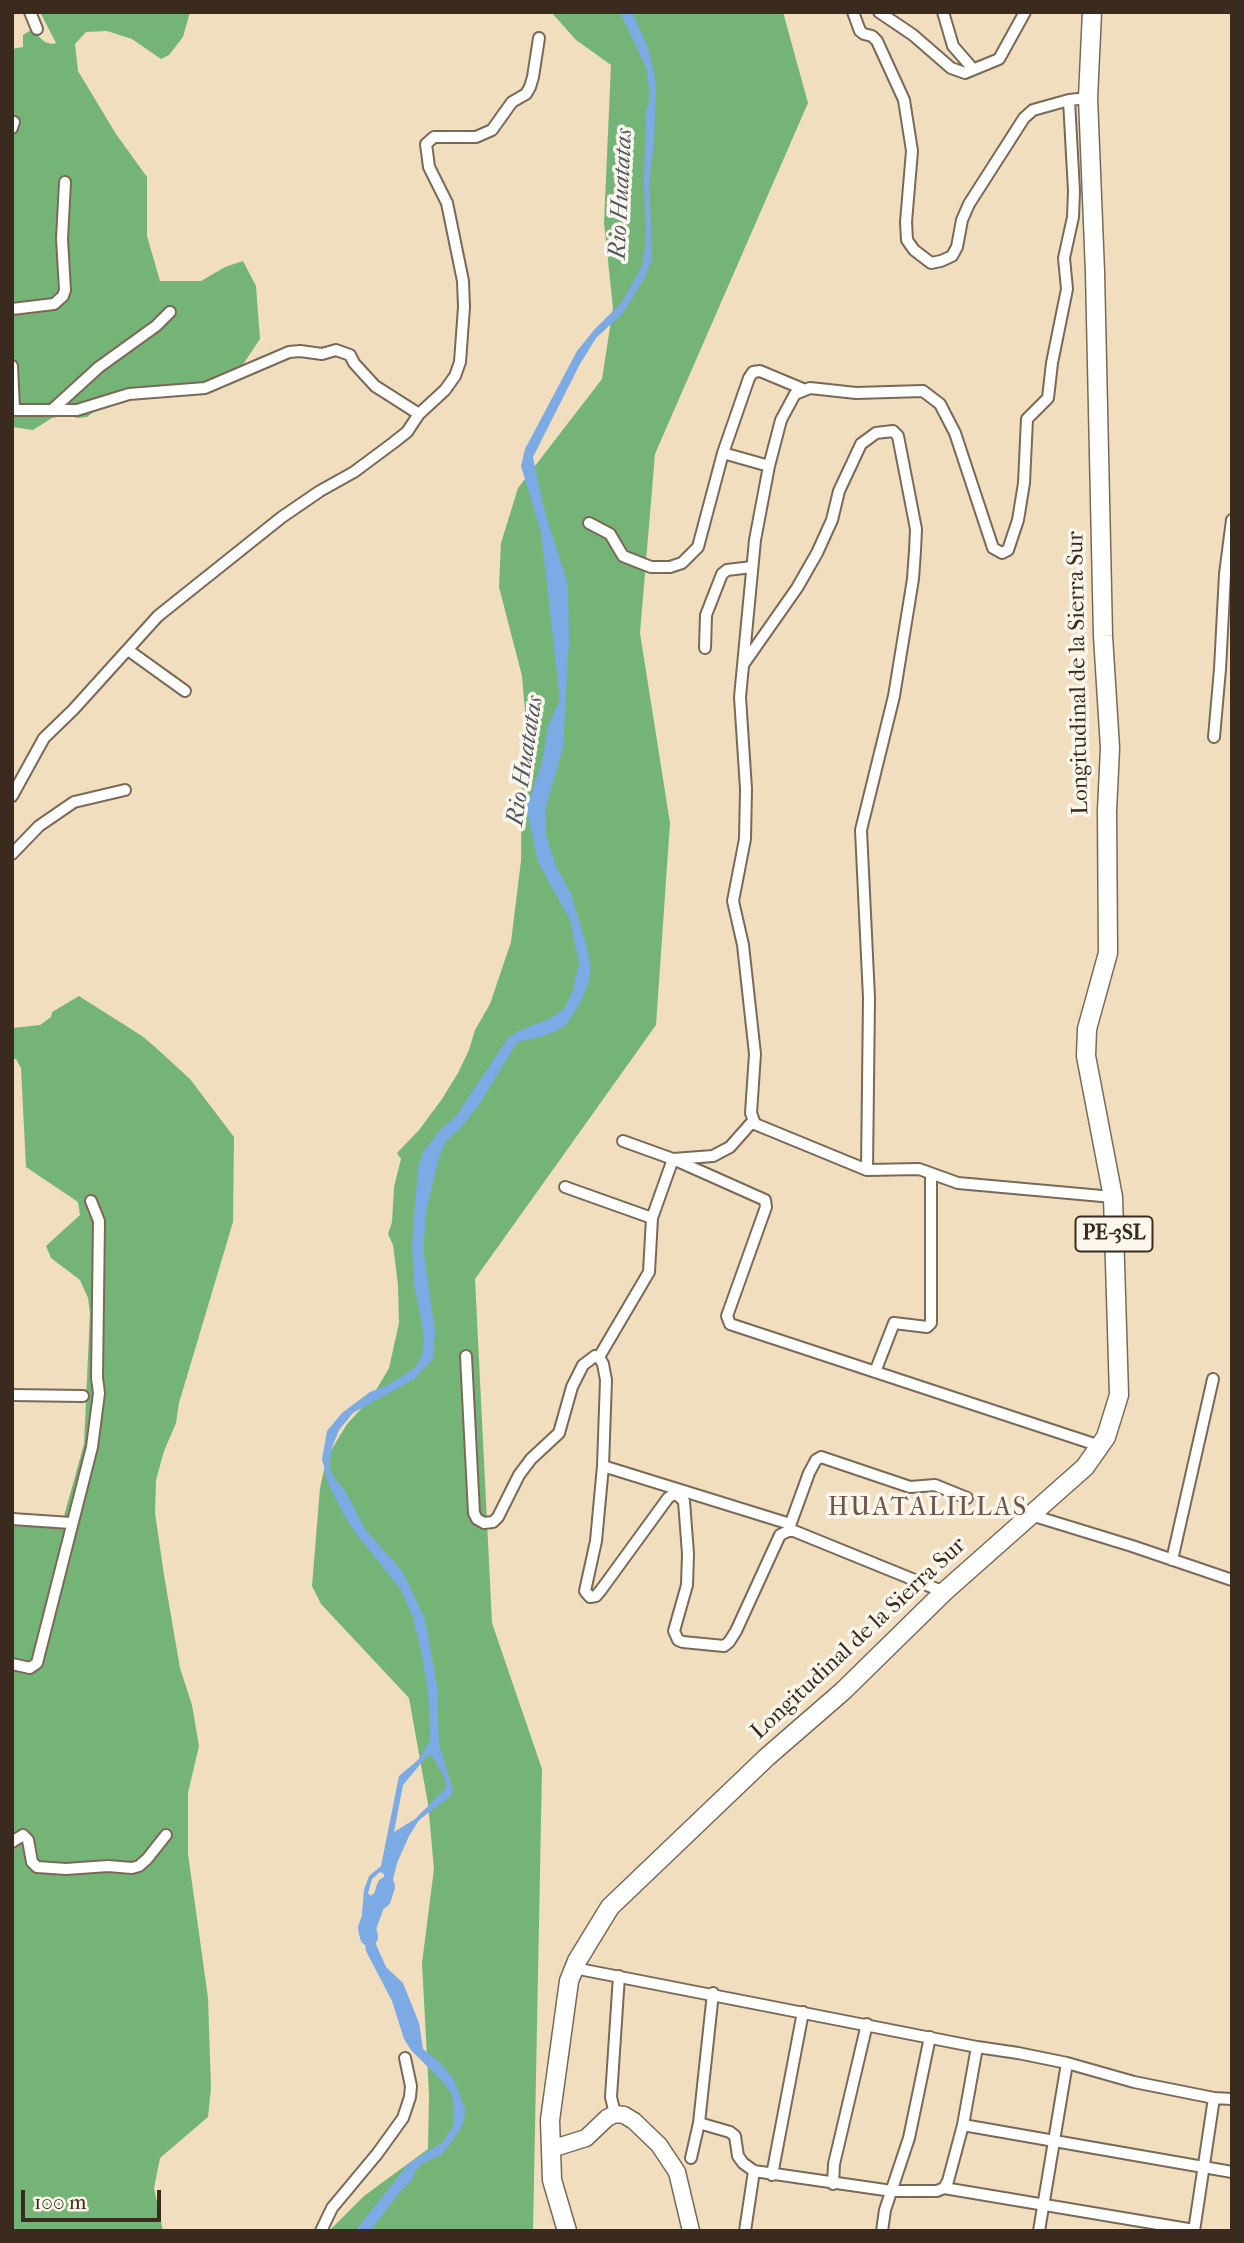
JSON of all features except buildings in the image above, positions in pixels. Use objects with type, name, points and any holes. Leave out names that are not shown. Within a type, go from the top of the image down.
[{"type":"main road","name":"Longitudinal de la Sierra Sur","points":[[567,2231],[552,2180],[550,2120],[569,1981],[593,1933],[621,1894],[767,1757],[843,1691],[944,1592],[1085,1466],[1106,1437],[1119,1395],[1112,1196],[1086,1056],[1087,1029],[1108,953],[1107,811],[1110,748],[1103,636],[1088,98],[1092,12]]},
{"type":"main road","points":[[551,2149],[586,2138],[607,2118],[615,2114],[624,2115],[659,2145],[677,2172],[691,2231]]},
{"type":"street","points":[[30,12],[37,29]]},
{"type":"street","points":[[853,12],[860,30],[877,41],[904,100],[912,151],[907,240],[914,250],[930,263],[952,256],[969,204],[1024,118],[1033,110],[1088,98]]},
{"type":"street","points":[[879,12],[914,35],[956,71],[965,73],[999,59],[1025,12]]},
{"type":"street","points":[[943,12],[953,46],[974,69]]},
{"type":"street","points":[[12,796],[44,738],[158,616],[282,517],[354,472],[407,432],[419,414],[440,397],[455,376],[460,362],[463,281],[447,203],[429,167],[426,144],[434,137],[476,137],[492,130],[512,102],[530,87],[538,38]]},
{"type":"street","points":[[589,523],[610,534],[623,556],[651,567],[670,567],[682,563],[698,547],[723,453],[749,378],[753,372],[760,371],[803,389],[856,393],[923,391],[930,394],[945,411],[956,433],[993,548],[1002,553],[1008,550],[1018,520],[1024,483],[1027,419],[1048,398],[1067,289],[1064,258],[1073,218],[1074,191],[1069,100]]},
{"type":"street","points":[[12,309],[54,304],[63,296],[65,182]]},
{"type":"street","points":[[53,409],[92,373],[156,326],[170,312]]},
{"type":"street","points":[[12,366],[13,410],[77,410],[129,394],[205,388],[289,352],[322,354],[336,350],[350,355],[375,386],[419,414]]},
{"type":"street","points":[[803,389],[795,394],[787,406],[769,466],[755,540],[742,666],[745,839],[733,901],[743,945],[755,1054],[751,1113],[753,1121],[867,1170],[919,1169],[958,1183],[1112,1196]]},
{"type":"street","points":[[742,666],[817,553],[832,520],[839,491],[861,444],[876,433],[893,431],[898,436],[916,529],[913,579],[894,696],[861,830],[869,998],[867,1170]]},
{"type":"street","points":[[723,453],[769,466]]},
{"type":"street","points":[[1214,737],[1225,575],[1232,520]]},
{"type":"street","points":[[705,648],[706,615],[722,575],[727,570],[752,567]]},
{"type":"street","points":[[128,650],[185,691]]},
{"type":"street","points":[[12,854],[38,826],[74,802],[125,790]]},
{"type":"street","points":[[673,1159],[713,1156],[730,1147],[753,1121]]},
{"type":"street","points":[[624,1141],[673,1159],[765,1200],[766,1207],[727,1321],[1100,1446]]},
{"type":"street","points":[[599,1357],[649,1272],[652,1218],[673,1159]]},
{"type":"street","points":[[875,1371],[894,1323],[927,1327],[931,1323],[931,1175]]},
{"type":"street","points":[[565,1187],[652,1218]]},
{"type":"street","points":[[12,1664],[30,1668],[37,1663],[92,1447],[99,1393],[96,1378],[99,1220],[91,1201]]},
{"type":"street","points":[[466,1356],[474,1513],[477,1520],[484,1523],[493,1522],[498,1517],[519,1475],[531,1459],[559,1433],[577,1376],[589,1358],[599,1357]]},
{"type":"street","points":[[599,1357],[606,1380],[603,1466],[596,1541],[586,1594],[590,1597],[596,1596],[668,1498],[675,1493],[684,1501],[688,1554],[687,1586],[674,1631],[678,1640],[683,1642],[724,1646],[729,1642],[780,1535],[789,1527],[809,1473],[816,1460],[821,1457],[910,1487],[935,1485],[967,1498]]},
{"type":"street","points":[[1171,1560],[1213,1379]]},
{"type":"street","points":[[12,1395],[83,1396]]},
{"type":"street","points":[[603,1466],[789,1527],[944,1592]]},
{"type":"street","points":[[1031,1515],[1232,1580]]},
{"type":"street","points":[[12,1519],[71,1523]]},
{"type":"street","points":[[12,1842],[23,1835],[28,1840],[32,1862],[37,1867],[132,1868],[147,1859],[166,1835]]},
{"type":"street","points":[[575,1968],[713,1993],[977,2048],[1067,2063],[1134,2082],[1232,2099]]},
{"type":"street","points":[[615,2114],[611,2097],[619,1976]]},
{"type":"street","points":[[691,2158],[699,2123],[713,1993]]},
{"type":"street","points":[[772,2175],[803,2012]]},
{"type":"street","points":[[833,2184],[834,2164],[867,2024]]},
{"type":"street","points":[[882,2231],[885,2210],[909,2138],[930,2037]]},
{"type":"street","points":[[944,2188],[963,2125],[977,2048]]},
{"type":"street","points":[[321,2231],[332,2208],[403,2118],[408,2107],[411,2086],[405,2058]]},
{"type":"street","points":[[1039,2231],[1067,2063]]},
{"type":"street","points":[[699,2123],[730,2132],[735,2136],[738,2156],[754,2171],[772,2175],[892,2191],[921,2193],[944,2188],[1194,2231],[1214,2098]]},
{"type":"street","points":[[963,2125],[1232,2172]]},
{"type":"street","points":[[745,2231],[754,2171]]},
{"type":"green space","points":[[40,12],[190,12],[183,37],[169,55],[161,59],[132,39],[107,31],[86,32],[75,44],[78,71],[116,134],[147,177],[147,236],[160,281],[201,281],[225,267],[243,261],[256,286],[260,339],[238,372],[217,383],[102,405],[87,417],[68,415],[52,418],[33,430],[12,427],[12,49],[23,47],[23,35],[31,30],[45,42],[56,43]]},
{"type":"green space","points":[[551,12],[783,12],[808,103],[655,454],[640,633],[670,823],[656,1025],[475,1279],[492,1623],[542,1769],[533,2231],[329,2231],[364,2196],[428,2149],[429,2095],[422,1963],[434,1869],[428,1804],[409,1698],[321,1604],[312,1586],[320,1488],[327,1457],[347,1424],[372,1397],[389,1368],[399,1323],[398,1285],[393,1245],[388,1234],[392,1222],[394,1187],[401,1159],[397,1153],[419,1130],[458,1073],[475,1030],[490,1004],[511,942],[521,861],[522,760],[527,735],[522,676],[499,587],[501,543],[518,488],[602,379],[613,308],[604,223],[611,65],[576,40]]},
{"type":"green space","points":[[79,996],[154,1046],[190,1079],[234,1137],[233,1222],[179,1403],[176,1423],[156,1480],[155,1513],[164,1575],[180,1668],[192,1705],[199,1746],[188,1793],[188,1854],[208,1998],[211,2088],[208,2117],[160,2158],[154,2188],[163,2231],[12,2231],[12,1526],[61,1527],[84,1444],[90,1313],[88,1298],[80,1280],[51,1258],[46,1246],[80,1215],[78,1202],[26,1167],[21,1068],[16,1059],[12,1059],[12,1028],[40,1025],[51,1017],[52,1012]]},
{"type":"water","points":[[620,12],[632,12],[648,48],[656,82],[654,142],[649,180],[652,259],[644,279],[622,314],[596,338],[580,364],[533,457],[543,506],[568,585],[569,641],[563,748],[545,810],[546,835],[556,866],[571,894],[586,944],[591,966],[588,984],[567,1024],[543,1036],[517,1042],[480,1103],[460,1129],[446,1141],[439,1157],[426,1211],[424,1240],[435,1331],[433,1359],[414,1379],[353,1413],[339,1430],[331,1450],[330,1469],[336,1480],[344,1489],[365,1529],[403,1572],[425,1619],[437,1686],[439,1743],[453,1791],[451,1796],[419,1820],[409,1836],[397,1863],[388,1900],[384,1905],[373,1905],[372,1922],[374,1940],[386,1967],[403,1983],[419,2023],[423,2049],[441,2063],[454,2080],[465,2109],[460,2130],[441,2155],[421,2164],[412,2180],[370,2231],[355,2231],[409,2163],[443,2142],[453,2126],[454,2104],[451,2093],[443,2082],[411,2050],[404,2039],[392,2001],[366,1951],[362,1913],[364,1890],[369,1876],[381,1866],[399,1776],[418,1760],[430,1741],[428,1692],[422,1656],[413,1617],[401,1590],[355,1532],[342,1511],[328,1483],[322,1459],[327,1431],[342,1413],[370,1392],[388,1385],[415,1368],[423,1353],[424,1335],[414,1283],[412,1246],[418,1167],[423,1152],[440,1130],[456,1116],[508,1038],[564,1009],[573,990],[579,963],[570,920],[538,862],[528,815],[528,804],[542,762],[548,726],[560,700],[541,532],[521,466],[525,449],[577,351],[622,302],[642,266],[646,241],[644,182],[646,111],[649,102],[647,70]],"holes":[[[428,1755],[432,1756],[442,1773],[445,1789],[415,1819],[394,1832],[403,1785]],[[380,1872],[384,1874],[384,1889],[382,1893],[372,1897],[368,1893],[372,1879]]]},
{"type":"waterway","name":"Rio Huatatas","points":[[369,1937],[367,1928],[376,1903],[382,1899],[386,1886]]},
{"type":"district","name":"HUATALILLAS","points":[[928,1509]]}]
